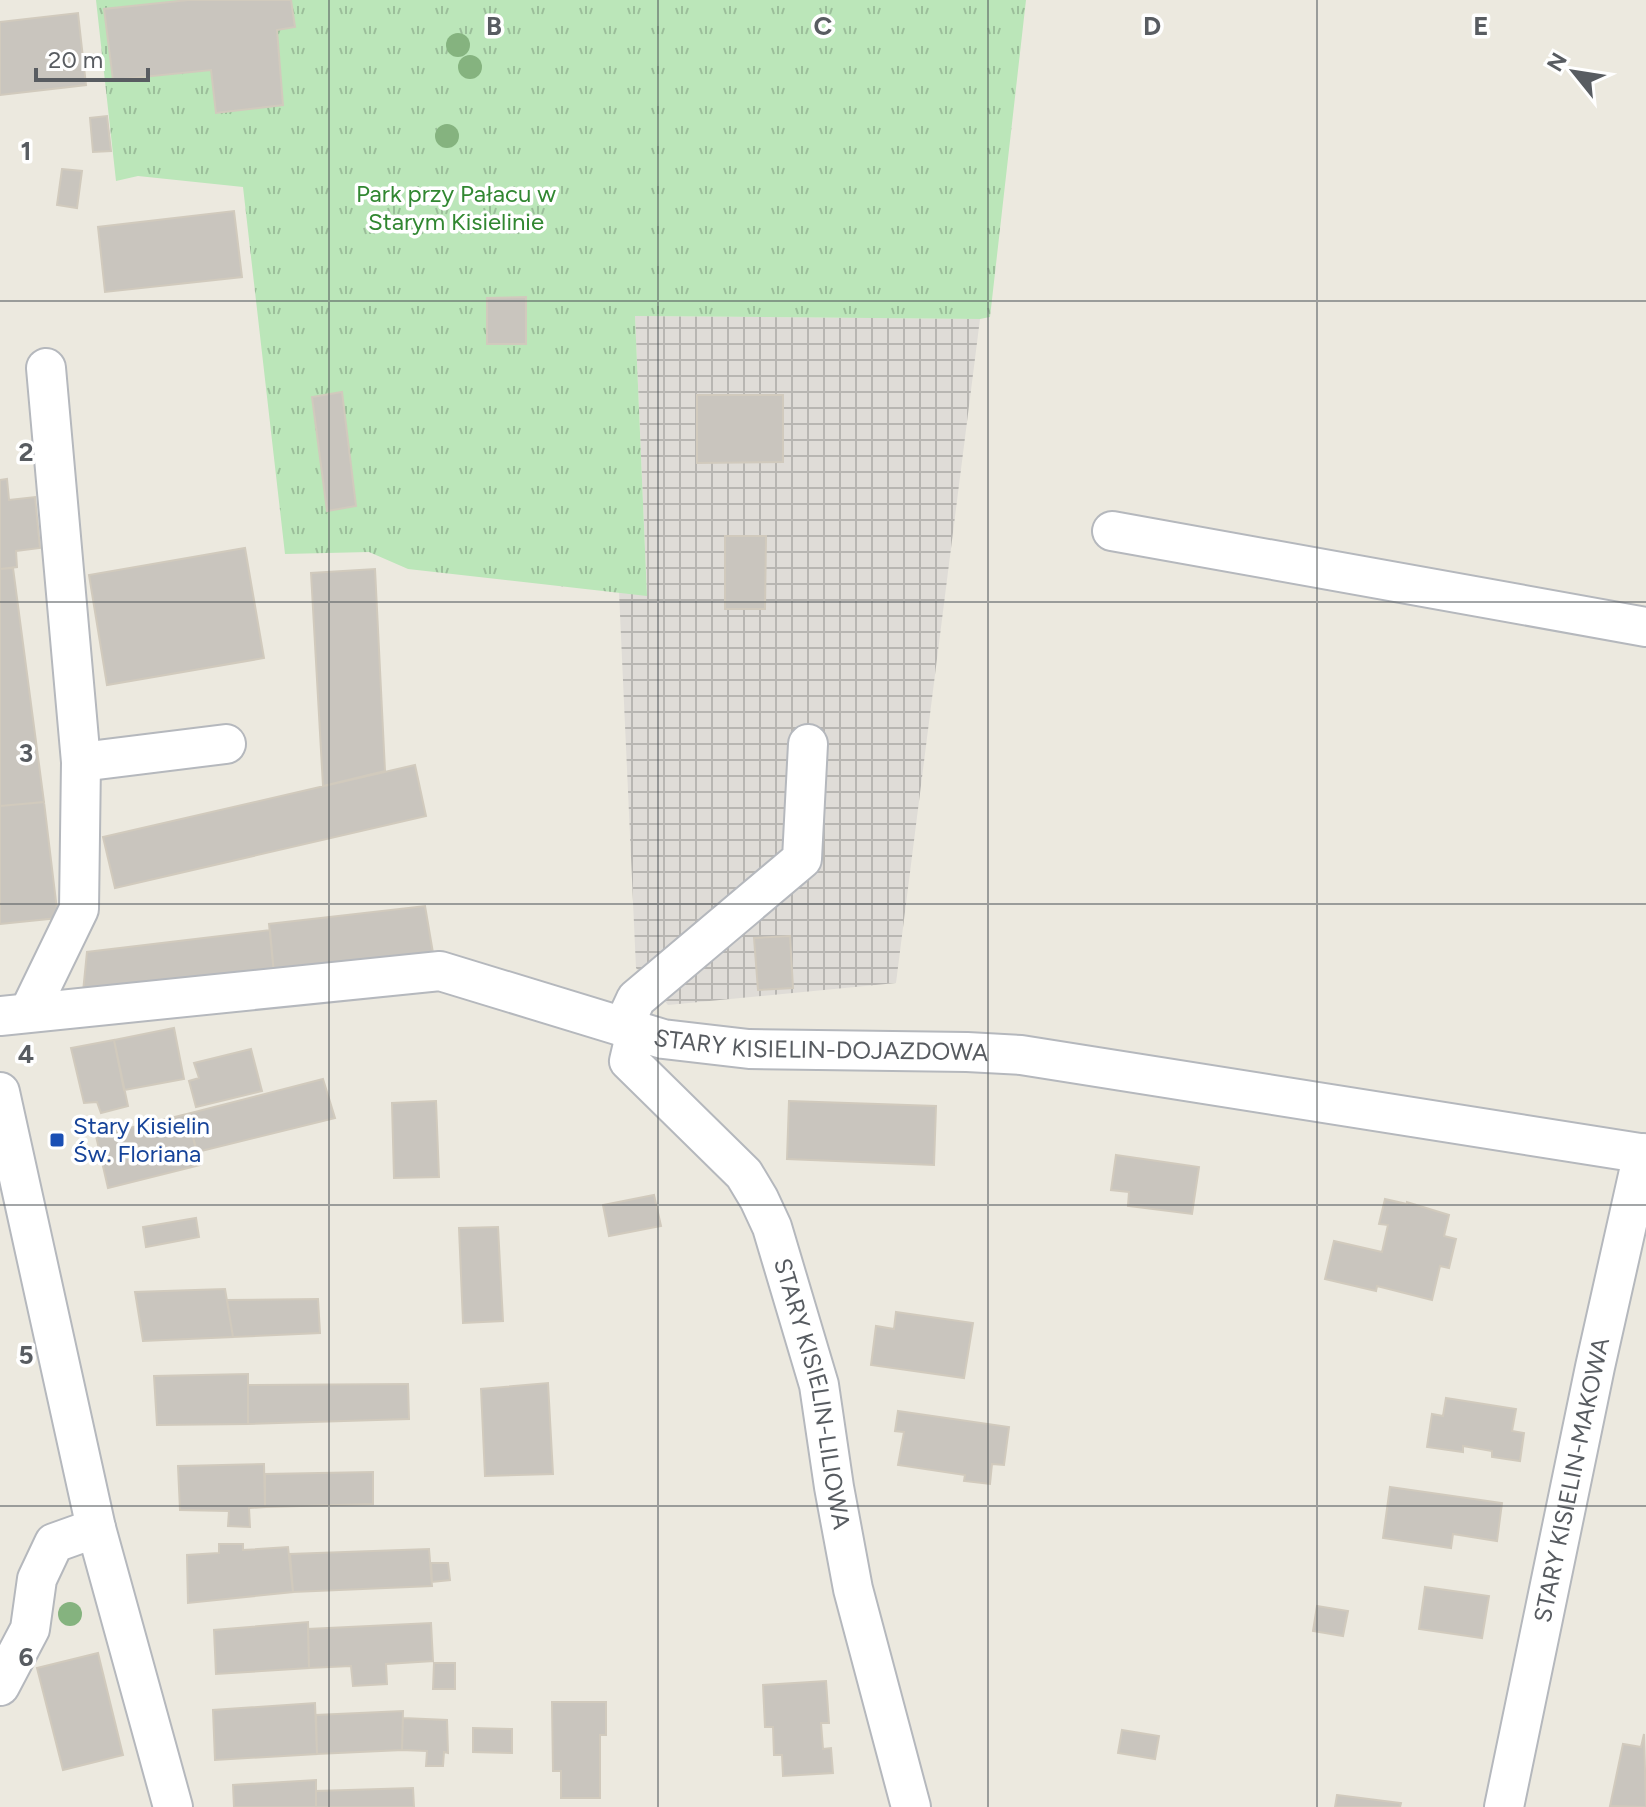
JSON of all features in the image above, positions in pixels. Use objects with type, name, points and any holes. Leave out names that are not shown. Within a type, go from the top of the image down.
[{"type":"street","points":[[15,1014],[79,909],[81,762],[46,368]]},
{"type":"street","points":[[1112,531],[1646,627]]},
{"type":"street","points":[[81,762],[226,744]]},
{"type":"street","points":[[630,1029],[636,999],[802,859],[808,744]]},
{"type":"street","name":"STARY KISIELIN-DOJAZDOWA","points":[[15,1014],[440,971],[663,1039],[749,1049],[1021,1055],[1644,1154]]},
{"type":"street","name":"STARY KISIELIN-LILIOWA","points":[[630,1029],[629,1061],[744,1174],[772,1227],[819,1385],[853,1589],[911,1807]]},
{"type":"street","points":[[0,1092],[96,1528],[173,1807]]},
{"type":"street","name":"STARY KISIELIN-MAKOWA","points":[[1504,1807],[1595,1367],[1644,1154]]},
{"type":"street","points":[[0,1686],[30,1629],[37,1579],[54,1543],[96,1528]]},
{"type":"shaded area","points":[[635,316],[980,319],[896,983],[668,1005],[636,968],[619,592],[647,595]]},
{"type":"green space","name":"Park przy Pałacu w Starym Kisielinie","points":[[96,0],[1026,0],[990,317],[635,316],[647,596],[408,569],[369,552],[285,554],[243,187],[138,176],[116,181]]},
{"type":"building","points":[[188,0],[291,0],[295,27],[277,30],[283,105],[216,113],[211,70],[113,80],[104,9]]},
{"type":"building","points":[[78,13],[86,85],[0,95],[0,22]]},
{"type":"building","points":[[107,116],[111,151],[93,152],[90,118]]},
{"type":"building","points":[[62,169],[82,171],[77,208],[57,205]]},
{"type":"building","points":[[234,211],[242,277],[105,292],[98,227]]},
{"type":"building","points":[[526,297],[526,344],[487,344],[487,298]]},
{"type":"building","points":[[342,392],[356,506],[327,511],[312,397]]},
{"type":"building","points":[[697,395],[783,395],[783,462],[697,463]]},
{"type":"building","points":[[7,479],[9,500],[35,497],[40,548],[16,551],[17,567],[0,569],[0,480]]},
{"type":"building","points":[[725,536],[766,536],[765,609],[725,609]]},
{"type":"building","points":[[245,548],[264,658],[107,685],[89,575]]},
{"type":"building","points":[[13,568],[44,802],[0,806],[0,569]]},
{"type":"building","points":[[375,569],[385,771],[323,786],[311,573]]},
{"type":"building","points":[[415,765],[426,816],[115,888],[103,837]]},
{"type":"building","points":[[44,802],[58,918],[0,924],[0,806]]},
{"type":"building","points":[[425,906],[433,953],[274,974],[269,924]]},
{"type":"building","points":[[270,930],[274,974],[83,992],[87,952]]},
{"type":"building","points":[[790,936],[793,988],[758,990],[754,938]]},
{"type":"building","points":[[174,1028],[184,1079],[124,1090],[114,1040]]},
{"type":"building","points":[[114,1040],[128,1106],[101,1113],[97,1102],[84,1103],[71,1048]]},
{"type":"building","points":[[251,1049],[262,1091],[196,1107],[189,1081],[199,1078],[194,1063]]},
{"type":"building","points":[[323,1079],[335,1118],[197,1152],[187,1114]]},
{"type":"building","points":[[436,1101],[439,1177],[394,1178],[392,1103]]},
{"type":"building","points":[[789,1101],[936,1106],[934,1165],[787,1159]]},
{"type":"building","points":[[187,1114],[200,1165],[108,1188],[96,1136]]},
{"type":"building","points":[[1116,1155],[1199,1167],[1192,1214],[1128,1206],[1129,1192],[1111,1190]]},
{"type":"building","points":[[654,1195],[661,1226],[609,1236],[603,1205]]},
{"type":"building","points":[[1385,1199],[1407,1202],[1449,1215],[1444,1236],[1456,1239],[1449,1268],[1440,1266],[1432,1300],[1377,1286],[1376,1291],[1325,1279],[1334,1241],[1382,1252],[1388,1225],[1379,1224]]},
{"type":"building","points":[[196,1218],[199,1237],[146,1247],[143,1227]]},
{"type":"building","points":[[498,1227],[503,1321],[463,1323],[459,1228]]},
{"type":"building","points":[[225,1289],[233,1337],[143,1341],[135,1292]]},
{"type":"building","points":[[318,1299],[320,1333],[233,1337],[227,1300]]},
{"type":"building","points":[[896,1312],[973,1323],[964,1378],[871,1365],[876,1326],[894,1329]]},
{"type":"building","points":[[248,1374],[248,1424],[157,1425],[154,1376]]},
{"type":"building","points":[[548,1383],[553,1474],[485,1476],[481,1389]]},
{"type":"building","points":[[408,1384],[409,1419],[248,1424],[248,1385]]},
{"type":"building","points":[[1446,1398],[1516,1409],[1512,1431],[1524,1433],[1520,1461],[1492,1457],[1492,1451],[1463,1446],[1463,1452],[1427,1447],[1432,1414],[1443,1416]]},
{"type":"building","points":[[898,1411],[1009,1427],[1004,1465],[992,1464],[990,1484],[964,1481],[965,1475],[898,1465],[904,1432],[895,1431]]},
{"type":"building","points":[[264,1464],[265,1507],[249,1508],[250,1527],[228,1526],[229,1511],[180,1510],[178,1466]]},
{"type":"building","points":[[373,1472],[373,1504],[265,1507],[265,1474]]},
{"type":"building","points":[[1390,1487],[1502,1503],[1497,1541],[1453,1534],[1451,1548],[1383,1538]]},
{"type":"building","points":[[219,1544],[243,1544],[243,1550],[288,1547],[293,1592],[188,1603],[187,1555],[219,1553]]},
{"type":"building","points":[[429,1549],[432,1586],[293,1592],[290,1554]]},
{"type":"building","points":[[431,1563],[448,1563],[450,1580],[432,1582]]},
{"type":"building","points":[[1425,1587],[1489,1596],[1482,1638],[1419,1629]]},
{"type":"building","points":[[1317,1606],[1348,1611],[1343,1636],[1313,1631]]},
{"type":"building","points":[[308,1622],[309,1668],[216,1674],[214,1630]]},
{"type":"building","points":[[431,1623],[433,1661],[386,1664],[387,1684],[353,1686],[351,1666],[309,1668],[308,1629]]},
{"type":"building","points":[[98,1653],[123,1755],[63,1770],[37,1668]]},
{"type":"building","points":[[434,1663],[455,1663],[455,1689],[433,1689]]},
{"type":"building","points":[[826,1681],[829,1723],[821,1723],[823,1749],[831,1748],[833,1773],[783,1776],[782,1755],[774,1755],[773,1727],[765,1727],[763,1685]]},
{"type":"building","points":[[552,1702],[606,1702],[606,1735],[600,1735],[600,1798],[561,1798],[561,1771],[553,1771]]},
{"type":"building","points":[[315,1703],[317,1754],[215,1760],[213,1710]]},
{"type":"building","points":[[403,1711],[402,1750],[317,1754],[316,1715]]},
{"type":"building","points":[[403,1718],[447,1720],[448,1753],[444,1752],[443,1766],[426,1766],[427,1751],[402,1750]]},
{"type":"building","points":[[473,1728],[512,1729],[512,1753],[473,1752]]},
{"type":"building","points":[[1122,1730],[1159,1736],[1155,1759],[1118,1753]]},
{"type":"building","points":[[1644,1734],[1646,1807],[1610,1806],[1623,1744],[1641,1747]]},
{"type":"building","points":[[316,1780],[316,1807],[234,1807],[233,1785]]},
{"type":"building","points":[[413,1788],[414,1807],[316,1807],[316,1791]]},
{"type":"building","points":[[1337,1795],[1401,1803],[1400,1807],[1335,1807]]},
{"type":"place","name":"Stary Kisielin Św. Floriana","points":[[57,1140]]}]
